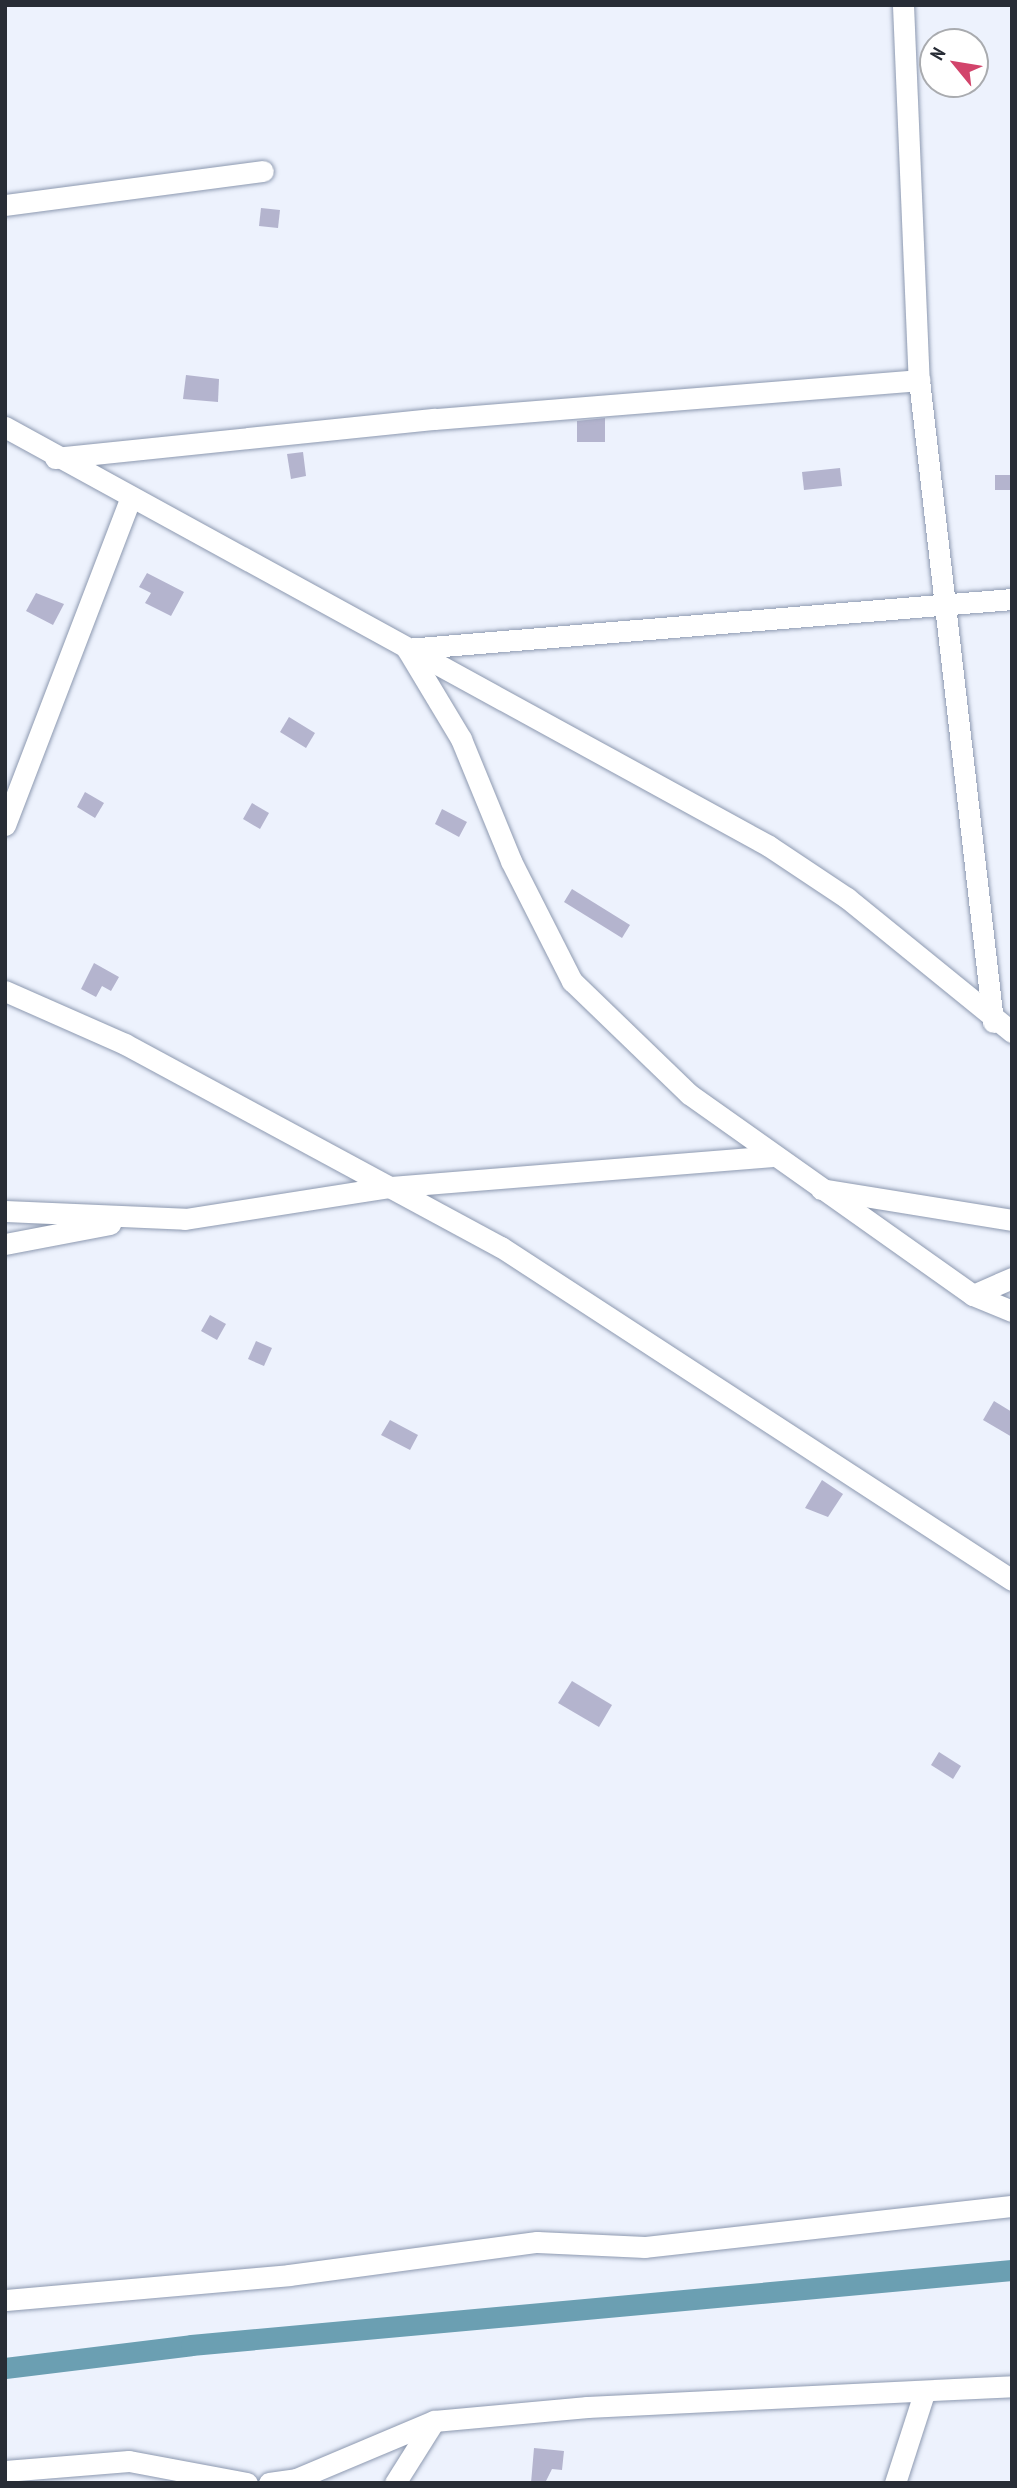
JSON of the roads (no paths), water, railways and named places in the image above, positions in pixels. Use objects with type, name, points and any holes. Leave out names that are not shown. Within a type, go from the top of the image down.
[{"type":"street","points":[[903,5],[919,380],[946,607],[1002,1027]]},
{"type":"street","points":[[5,205],[262,171]]},
{"type":"street","points":[[55,458],[435,419],[919,380]]},
{"type":"street","points":[[5,427],[55,458],[131,496],[769,846],[847,898],[1002,1027]]},
{"type":"street","points":[[6,816],[131,496]]},
{"type":"street","points":[[407,649],[946,607],[1012,599]]},
{"type":"street","points":[[407,649],[461,739],[511,861],[572,981],[689,1094],[815,1188],[973,1295],[1012,1311]]},
{"type":"street","points":[[5,991],[125,1044],[501,1247],[1012,1580]]},
{"type":"street","points":[[5,1211],[185,1219],[389,1187],[772,1156]]},
{"type":"street","points":[[815,1188],[1012,1220]]},
{"type":"street","points":[[5,1244],[145,1217]]},
{"type":"street","points":[[973,1295],[1012,1278]]},
{"type":"street","points":[[5,2300],[289,2275],[537,2242],[645,2247],[1012,2206]]},
{"type":"street","points":[[269,2483],[296,2479],[434,2421],[587,2407],[923,2393],[1012,2386]]},
{"type":"street","points":[[895,2483],[923,2393]]},
{"type":"street","points":[[396,2483],[434,2421]]},
{"type":"street","points":[[5,2471],[129,2462],[247,2483]]},
{"type":"waterway","points":[[5,2368],[191,2345],[1012,2270]]}]
